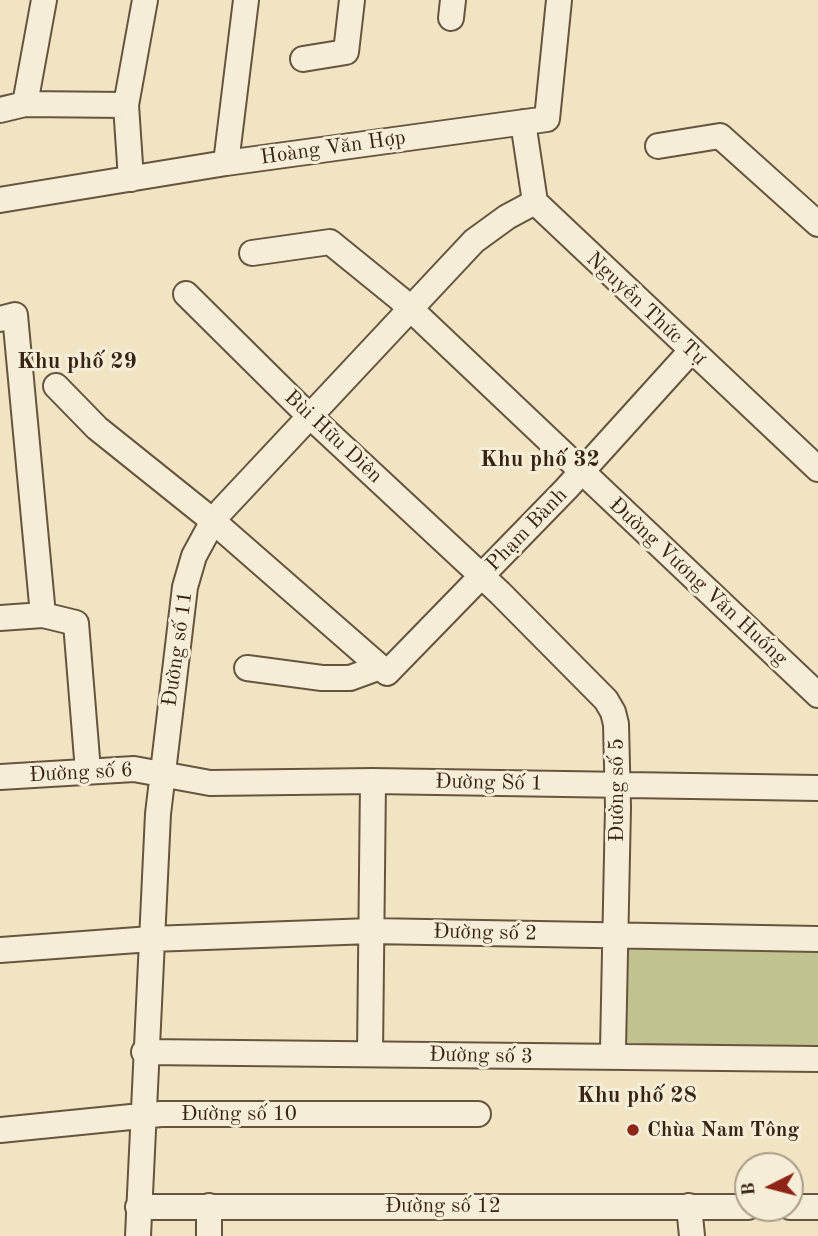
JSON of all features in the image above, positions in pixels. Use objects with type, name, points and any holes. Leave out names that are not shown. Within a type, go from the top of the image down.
[{"type":"street","points":[[25,104],[44,0]]},
{"type":"street","points":[[131,179],[126,105],[145,0]]},
{"type":"street","points":[[226,163],[246,0]]},
{"type":"street","points":[[303,59],[346,52],[352,0]]},
{"type":"street","name":"Hoàng Văn Hợp","points":[[0,200],[226,163],[547,119],[559,0]]},
{"type":"street","points":[[0,110],[25,104],[126,105]]},
{"type":"street","points":[[523,122],[535,202]]},
{"type":"street","points":[[658,146],[720,136],[818,224]]},
{"type":"street","name":"Đường số 11","points":[[138,1236],[144,1052],[162,772],[186,587],[194,556],[212,520],[474,241],[507,217],[535,202]]},
{"type":"street","name":"Nguyễn Thức Tự","points":[[535,202],[690,352],[818,469]]},
{"type":"street","name":"Đường Vương Văn Huống","points":[[252,253],[330,242],[410,308],[818,695]]},
{"type":"street","name":"Bùi Hữu Diên","points":[[186,294],[309,415],[483,577]]},
{"type":"street","points":[[0,319],[15,315],[43,615]]},
{"type":"street","name":"Phạm Bành","points":[[384,670],[483,577],[690,352]]},
{"type":"street","points":[[56,386],[97,428],[212,520],[384,670]]},
{"type":"street","name":"Đường số 5","points":[[483,577],[606,700],[616,724],[616,935],[613,1049],[608,1055]]},
{"type":"street","points":[[0,618],[43,615],[76,623],[88,771]]},
{"type":"street","points":[[247,668],[322,678],[349,678],[384,670]]},
{"type":"street","name":"Đường số 6","points":[[0,777],[88,771],[162,772]]},
{"type":"street","name":"Đường Số 1","points":[[162,772],[211,783],[373,781],[818,788]]},
{"type":"street","points":[[370,1054],[373,781]]},
{"type":"street","name":"Đường số 2","points":[[0,950],[151,939],[371,931],[818,939]]},
{"type":"street","name":"Đường số 3","points":[[144,1052],[818,1059]]},
{"type":"street","name":"Đường số 10","points":[[0,1130],[141,1116],[478,1114]]},
{"type":"street","points":[[209,1206],[209,1236]]},
{"type":"street","points":[[689,1206],[692,1236]]},
{"type":"street","name":"Đường số 12","points":[[138,1207],[734,1207]]},
{"type":"green space","points":[[626,946],[818,951],[818,1050],[624,1045]]},
{"type":"place","name":"Chùa Nam Tông","points":[[633,1130]]},
{"type":"district","name":"Khu phố 29","points":[[77,362]]},
{"type":"district","name":"Khu phố 32","points":[[540,460]]},
{"type":"district","name":"Khu phố 28","points":[[637,1096]]}]
